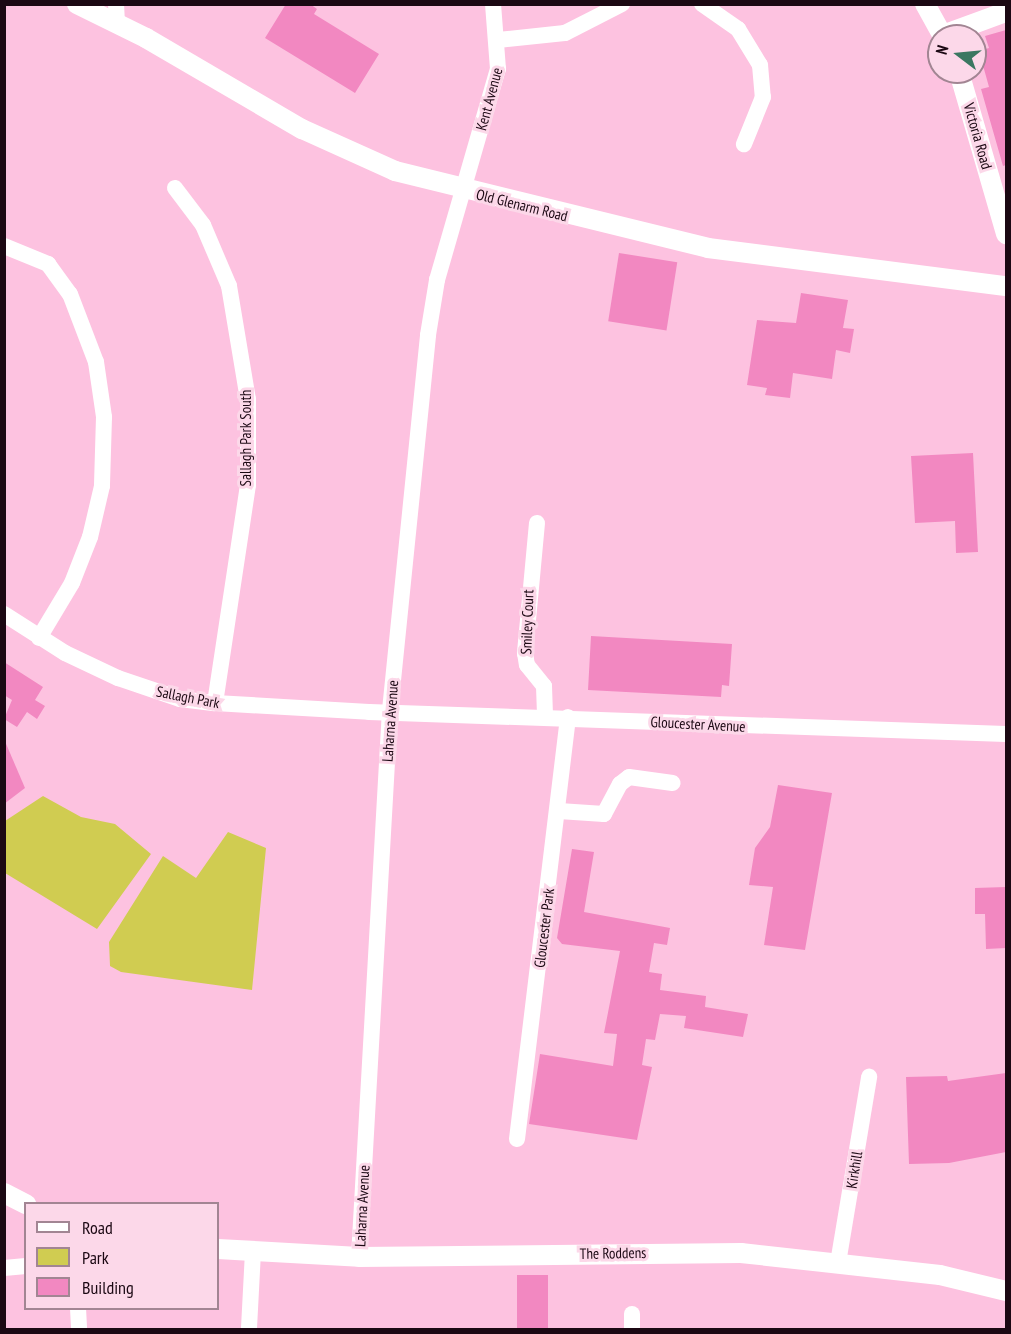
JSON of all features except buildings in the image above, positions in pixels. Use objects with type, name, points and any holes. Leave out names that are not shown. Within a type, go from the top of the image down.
[{"type":"street","name":"Old Glenarm Road","points":[[77,4],[116,13],[347,152],[463,191],[708,248],[1006,286]]},
{"type":"street","name":"Kent Avenue","points":[[463,191],[497,75],[498,40],[494,4]]},
{"type":"street","points":[[498,40],[565,33],[622,4]]},
{"type":"street","points":[[702,4],[738,29],[760,65],[763,97],[744,144]]},
{"type":"street","points":[[925,4],[936,24]]},
{"type":"street","points":[[974,24],[1006,12]]},
{"type":"street","name":"Victoria Road","points":[[962,84],[1006,234]]},
{"type":"street","name":"Sallagh Park South","points":[[175,188],[203,225],[229,286],[248,399],[248,485],[215,703]]},
{"type":"street","name":"Laharna Avenue","points":[[359,1257],[390,710],[430,314],[463,191]]},
{"type":"street","points":[[5,245],[48,264],[70,294],[96,362],[104,417],[102,486],[90,537],[72,583],[39,638]]},
{"type":"street","name":"Smiley Court","points":[[537,523],[525,653],[527,665],[544,686],[544,715]]},
{"type":"street","name":"Sallagh Park","points":[[4,614],[39,638],[155,692],[215,703],[390,710]]},
{"type":"street","name":"Gloucester Avenue","points":[[390,710],[1006,734]]},
{"type":"street","name":"Gloucester Park","points":[[517,1138],[559,811],[568,717]]},
{"type":"street","points":[[559,811],[604,813],[620,784],[632,776],[673,783]]},
{"type":"street","name":"Kirkhill","points":[[838,1263],[869,1077]]},
{"type":"street","points":[[4,1193],[24,1202]]},
{"type":"street","name":"The Roddens","points":[[219,1249],[359,1257],[687,1251],[838,1263],[940,1275],[1006,1291]]},
{"type":"street","points":[[249,1328],[253,1251]]},
{"type":"street","points":[[4,1268],[24,1266]]},
{"type":"street","points":[[78,1310],[79,1329]]},
{"type":"green space","points":[[43,796],[81,817],[115,824],[151,854],[97,929],[5,873],[5,821]]},
{"type":"green space","points":[[228,832],[266,848],[252,990],[121,972],[110,966],[109,942],[163,856],[196,878]]}]
